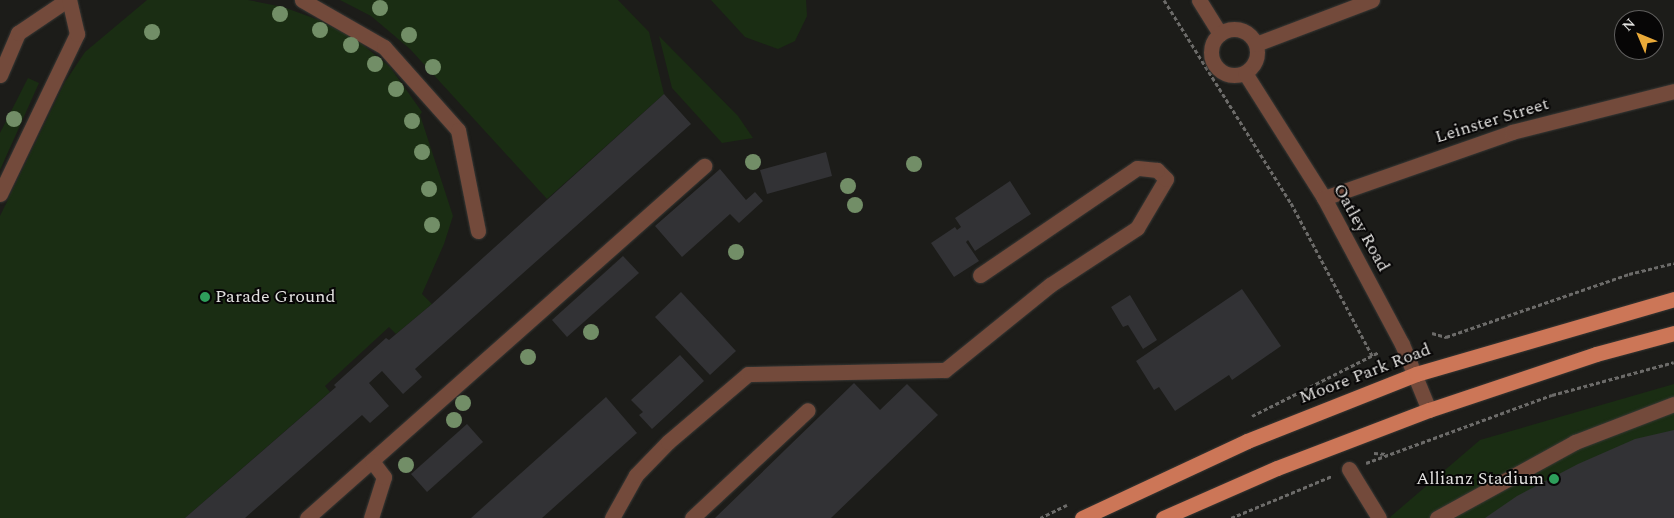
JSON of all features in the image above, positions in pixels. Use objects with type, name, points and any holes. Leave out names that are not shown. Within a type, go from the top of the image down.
[{"type":"main road","name":"Moore Park Road","points":[[1082,518],[1247,441],[1416,374],[1674,299]]},
{"type":"main road","points":[[1163,518],[1277,468],[1428,410],[1596,354],[1674,333]]},
{"type":"street","points":[[0,75],[18,33],[68,0],[77,34],[0,194]]},
{"type":"street","points":[[302,0],[384,47],[458,130],[478,231]]},
{"type":"street","points":[[1199,0],[1220,34]]},
{"type":"street","points":[[1256,44],[1372,0]]},
{"type":"street","points":[[1237,29],[1251,36],[1256,44],[1257,58],[1245,73],[1226,74],[1214,64],[1212,49],[1220,34],[1237,29]]},
{"type":"street","name":"Oatley Road","points":[[1245,73],[1324,198],[1416,374],[1428,410]]},
{"type":"street","name":"Leinster Street","points":[[1324,198],[1512,132],[1674,92]]},
{"type":"street","points":[[307,518],[704,166]]},
{"type":"street","points":[[612,518],[636,475],[668,442],[748,374],[945,370],[1050,285],[1137,228],[1166,179],[1157,170],[1136,168],[980,275]]},
{"type":"street","points":[[1437,518],[1575,442],[1674,404]]},
{"type":"street","points":[[692,518],[808,410]]},
{"type":"street","points":[[371,518],[384,477],[372,461]]},
{"type":"street","points":[[1349,469],[1379,518]]},
{"type":"path","points":[[1164,0],[1292,202],[1373,357],[1379,352]]},
{"type":"path","points":[[1432,333],[1446,337],[1629,274],[1674,263]]},
{"type":"path","points":[[1231,518],[1349,469],[1552,395],[1674,362]]},
{"type":"green space","points":[[147,0],[248,0],[283,7],[319,20],[358,41],[390,67],[422,112],[420,115],[453,216],[444,244],[422,294],[432,304],[396,334],[389,327],[325,386],[330,392],[185,518],[0,518],[0,216],[65,82],[85,52]]},
{"type":"green space","points":[[340,0],[618,0],[649,32],[664,94],[547,199],[410,49],[371,16]]},
{"type":"green space","points":[[711,0],[806,0],[807,16],[795,41],[778,49],[745,37]]},
{"type":"green space","points":[[659,36],[738,116],[753,138],[722,143],[672,88]]},
{"type":"green space","points":[[28,78],[39,83],[0,170],[0,133]]},
{"type":"green space","name":"Allianz Stadium","points":[[1674,384],[1674,518],[1389,518],[1480,440]]},
{"type":"building","points":[[664,94],[691,124],[415,369],[422,377],[403,394],[382,371],[369,383],[389,406],[370,423],[362,415],[245,518],[185,518],[336,387],[334,385],[386,338],[389,340],[432,304]]},
{"type":"building","points":[[826,152],[832,176],[767,194],[760,170]]},
{"type":"building","points":[[720,169],[746,200],[755,192],[763,201],[739,223],[730,214],[682,257],[655,226]]},
{"type":"building","points":[[1010,181],[1031,214],[975,251],[968,240],[966,242],[979,261],[954,277],[931,243],[955,227],[957,230],[961,227],[955,218]]},
{"type":"building","points":[[623,256],[639,273],[567,337],[552,320]]},
{"type":"building","points":[[1242,289],[1281,346],[1232,380],[1229,375],[1175,411],[1159,387],[1154,390],[1136,361]]},
{"type":"building","points":[[681,292],[736,351],[710,375],[655,317]]},
{"type":"building","points":[[1130,295],[1157,340],[1143,349],[1128,325],[1123,327],[1111,307]]},
{"type":"building","points":[[680,355],[704,381],[652,429],[639,415],[643,412],[631,400]]},
{"type":"building","points":[[854,383],[880,410],[907,384],[938,415],[831,518],[715,518]]},
{"type":"building","points":[[606,397],[637,433],[542,518],[471,518]]},
{"type":"building","points":[[467,424],[483,442],[427,492],[411,474]]},
{"type":"building","points":[[1674,430],[1674,518],[1485,518],[1517,496],[1578,464],[1635,439]]},
{"type":"place","name":"Parade Ground","points":[[205,297]]},
{"type":"place","name":"Allianz Stadium","points":[[1554,479]]}]
